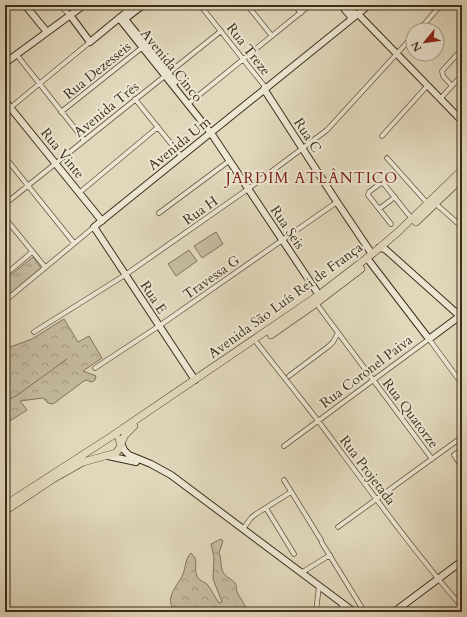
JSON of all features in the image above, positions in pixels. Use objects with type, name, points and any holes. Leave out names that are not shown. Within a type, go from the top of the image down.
[{"type":"main road","name":"Avenida São Luís Rei de França","points":[[121,443],[130,428],[257,344],[316,303],[370,262],[462,170]]},
{"type":"main road","name":"Avenida São Luís Rei de França","points":[[112,436],[319,295],[372,254],[382,249],[436,204],[462,178]]},
{"type":"main road","points":[[5,505],[100,443],[112,436],[119,438],[121,443],[118,451],[107,456],[94,458],[83,462],[53,479],[5,511]]},
{"type":"main road","points":[[100,443],[100,452],[107,456]]},
{"type":"street","points":[[25,5],[47,32]]},
{"type":"street","points":[[59,5],[70,15],[90,42]]},
{"type":"street","points":[[5,63],[84,5]]},
{"type":"street","points":[[10,108],[90,42],[122,18],[135,5]]},
{"type":"street","name":"Avenida Cinco","points":[[143,5],[122,18],[212,132]]},
{"type":"street","name":"Rua Treze","points":[[200,5],[265,89]]},
{"type":"street","points":[[247,5],[272,36]]},
{"type":"street","points":[[294,5],[301,13]]},
{"type":"street","points":[[189,103],[310,5]]},
{"type":"street","points":[[341,5],[356,16],[398,54],[462,121]]},
{"type":"street","points":[[348,5],[356,16]]},
{"type":"street","name":"Avenida Um","points":[[5,301],[74,243],[369,5]]},
{"type":"street","points":[[426,22],[441,5]]},
{"type":"street","name":"Avenida Três","points":[[5,204],[221,31]]},
{"type":"street","name":"Rua Dezesseis","points":[[61,112],[144,46]]},
{"type":"street","name":"Rua H","points":[[34,332],[125,275],[248,189],[329,128],[405,46]]},
{"type":"street","points":[[452,86],[443,76],[442,71],[462,49]]},
{"type":"street","points":[[16,54],[84,140]]},
{"type":"street","points":[[440,99],[462,75]]},
{"type":"street","points":[[382,136],[428,85]]},
{"type":"street","name":"Rua C","points":[[265,89],[372,254]]},
{"type":"street","points":[[136,99],[181,156]]},
{"type":"street","name":"Rua Vinte","points":[[5,101],[102,221]]},
{"type":"street","points":[[79,192],[158,127]]},
{"type":"street","name":"Rua Seis","points":[[212,132],[229,161],[319,295]]},
{"type":"street","points":[[5,158],[74,243]]},
{"type":"street","points":[[387,158],[428,204]]},
{"type":"street","points":[[159,213],[229,161]]},
{"type":"street","points":[[391,224],[368,195],[369,192],[383,183],[412,219]]},
{"type":"street","points":[[379,209],[395,197]]},
{"type":"street","name":"Travessa G","points":[[95,368],[159,326],[337,202]]},
{"type":"street","points":[[436,204],[462,227]]},
{"type":"street","points":[[5,218],[45,267]]},
{"type":"street","name":"Rua E","points":[[94,227],[195,380]]},
{"type":"street","points":[[382,249],[461,316]]},
{"type":"street","points":[[5,274],[32,252]]},
{"type":"street","points":[[370,262],[459,380]]},
{"type":"street","name":"Rua Quatorze","points":[[316,303],[432,458]]},
{"type":"street","name":"Rua Coronel Paiva","points":[[284,446],[461,316]]},
{"type":"street","points":[[289,376],[329,346],[338,333]]},
{"type":"street","name":"Rua Projetada","points":[[257,344],[438,580],[462,607]]},
{"type":"street","points":[[338,527],[462,437]]},
{"type":"street","points":[[121,443],[124,450],[129,455],[151,464],[170,475],[354,612]]},
{"type":"street","points":[[462,449],[454,455],[462,467]]},
{"type":"street","points":[[107,456],[137,462],[159,472],[244,529]]},
{"type":"street","points":[[284,480],[362,608]]},
{"type":"street","points":[[244,529],[251,518],[292,492]]},
{"type":"street","points":[[266,508],[294,554]]},
{"type":"street","points":[[301,573],[330,555]]},
{"type":"street","points":[[394,612],[462,561]]},
{"type":"street","points":[[316,612],[319,586]]},
{"type":"street","points":[[342,603],[342,612]]},
{"type":"green space","points":[[216,232],[223,244],[202,258],[194,246]]},
{"type":"green space","points":[[189,250],[197,261],[176,276],[168,264]]},
{"type":"green space","points":[[33,257],[41,268],[5,298],[7,278]]},
{"type":"green space","points":[[64,319],[78,342],[89,336],[102,358],[83,371],[96,376],[95,380],[92,382],[86,380],[84,381],[53,404],[48,403],[43,398],[20,401],[27,410],[5,424],[5,349],[32,339]]},
{"type":"green space","points":[[221,539],[223,541],[219,553],[223,571],[225,575],[235,583],[237,592],[248,612],[175,612],[170,599],[182,577],[187,560],[191,553],[196,562],[196,573],[198,578],[207,584],[219,603],[222,602],[213,579],[214,557],[211,544]]},
{"type":"waterway","points":[[5,401],[16,396],[67,359]]},
{"type":"district","name":"JARDIM ATLÂNTICO","points":[[312,178]]}]
